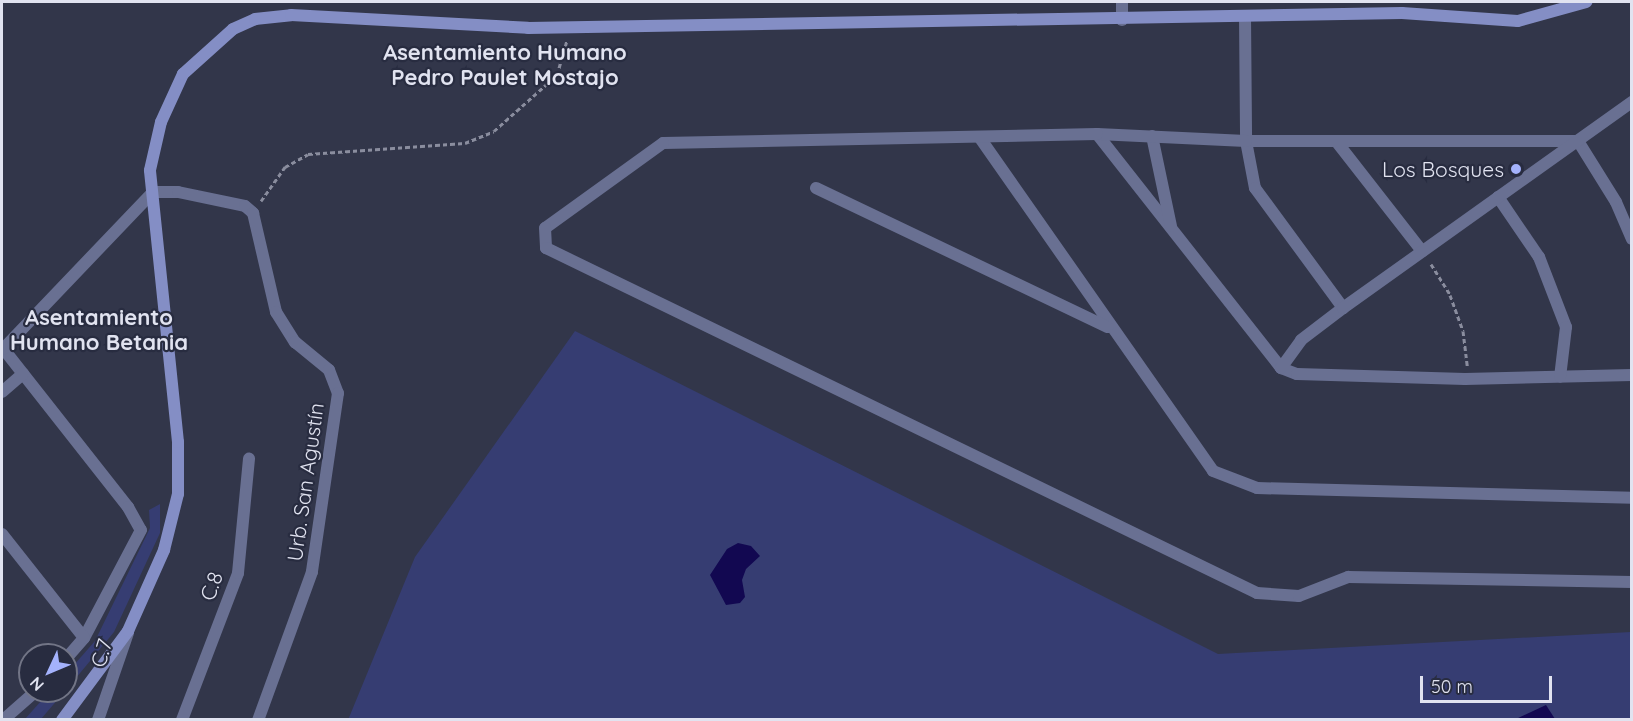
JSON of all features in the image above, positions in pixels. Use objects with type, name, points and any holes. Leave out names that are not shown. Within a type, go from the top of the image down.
[{"type":"street","points":[[1122,2],[1122,20]]},
{"type":"street","points":[[62,720],[128,631],[164,550],[178,494],[178,442],[150,170],[161,122],[183,74],[213,44],[255,19],[291,15],[571,28],[1122,20],[1402,13],[1518,21],[1586,2]]},
{"type":"street","points":[[1245,16],[1246,141],[1255,188],[1343,308]]},
{"type":"street","points":[[1281,368],[1301,340],[1343,308],[1632,102]]},
{"type":"street","points":[[1578,141],[1246,141],[1097,134],[663,143],[544,228],[546,248],[1257,593],[1299,596],[1348,577],[1632,582]]},
{"type":"street","points":[[1097,134],[1281,368],[1297,374],[1465,379],[1632,375]]},
{"type":"street","points":[[1152,136],[1172,230]]},
{"type":"street","points":[[980,138],[1109,327],[1213,471],[1257,488],[1632,498]]},
{"type":"street","points":[[1336,141],[1422,251]]},
{"type":"street","points":[[1578,141],[1616,202],[1632,239]]},
{"type":"street","points":[[816,188],[1109,327]]},
{"type":"street","points":[[78,645],[84,638],[141,530],[128,507],[2,348],[153,192],[178,192],[245,206],[253,213]]},
{"type":"street","points":[[1498,197],[1539,257],[1566,327],[1560,377]]},
{"type":"street","name":"Urb. San Agustín","points":[[253,213],[276,312],[288,334],[329,370],[338,393],[324,475],[320,537],[312,572],[258,720]]},
{"type":"street","points":[[2,392],[23,374]]},
{"type":"street","name":"C.8","points":[[182,720],[238,573],[249,459]]},
{"type":"street","points":[[2,537],[84,638]]},
{"type":"street","name":"C.7","points":[[98,720],[128,631]]},
{"type":"street","points":[[3,720],[22,703]]},
{"type":"path","points":[[253,213],[285,167],[308,154],[465,142],[494,131],[558,75],[571,28]]},
{"type":"path","points":[[1422,251],[1450,295],[1463,331],[1469,357],[1465,379]]},
{"type":"shaded area","points":[[575,331],[1218,654],[1631,632],[1631,719],[348,720],[415,557]]},
{"type":"shaded area","points":[[160,504],[160,533],[114,632],[78,676],[78,660],[95,641],[150,528],[149,510]]},
{"type":"shaded area","points":[[738,543],[751,546],[760,556],[746,569],[742,580],[745,597],[740,603],[726,605],[710,575],[727,549]]},
{"type":"shaded area","points":[[39,703],[55,703],[41,719],[25,719]]},
{"type":"shaded area","points":[[1546,705],[1555,719],[1516,719]]},
{"type":"place","name":"Los Bosques","points":[[1516,169]]},
{"type":"district","name":"Asentamiento Humano Pedro Paulet Mostajo","points":[[505,64]]},
{"type":"district","name":"Asentamiento Humano Betania","points":[[99,330]]}]
